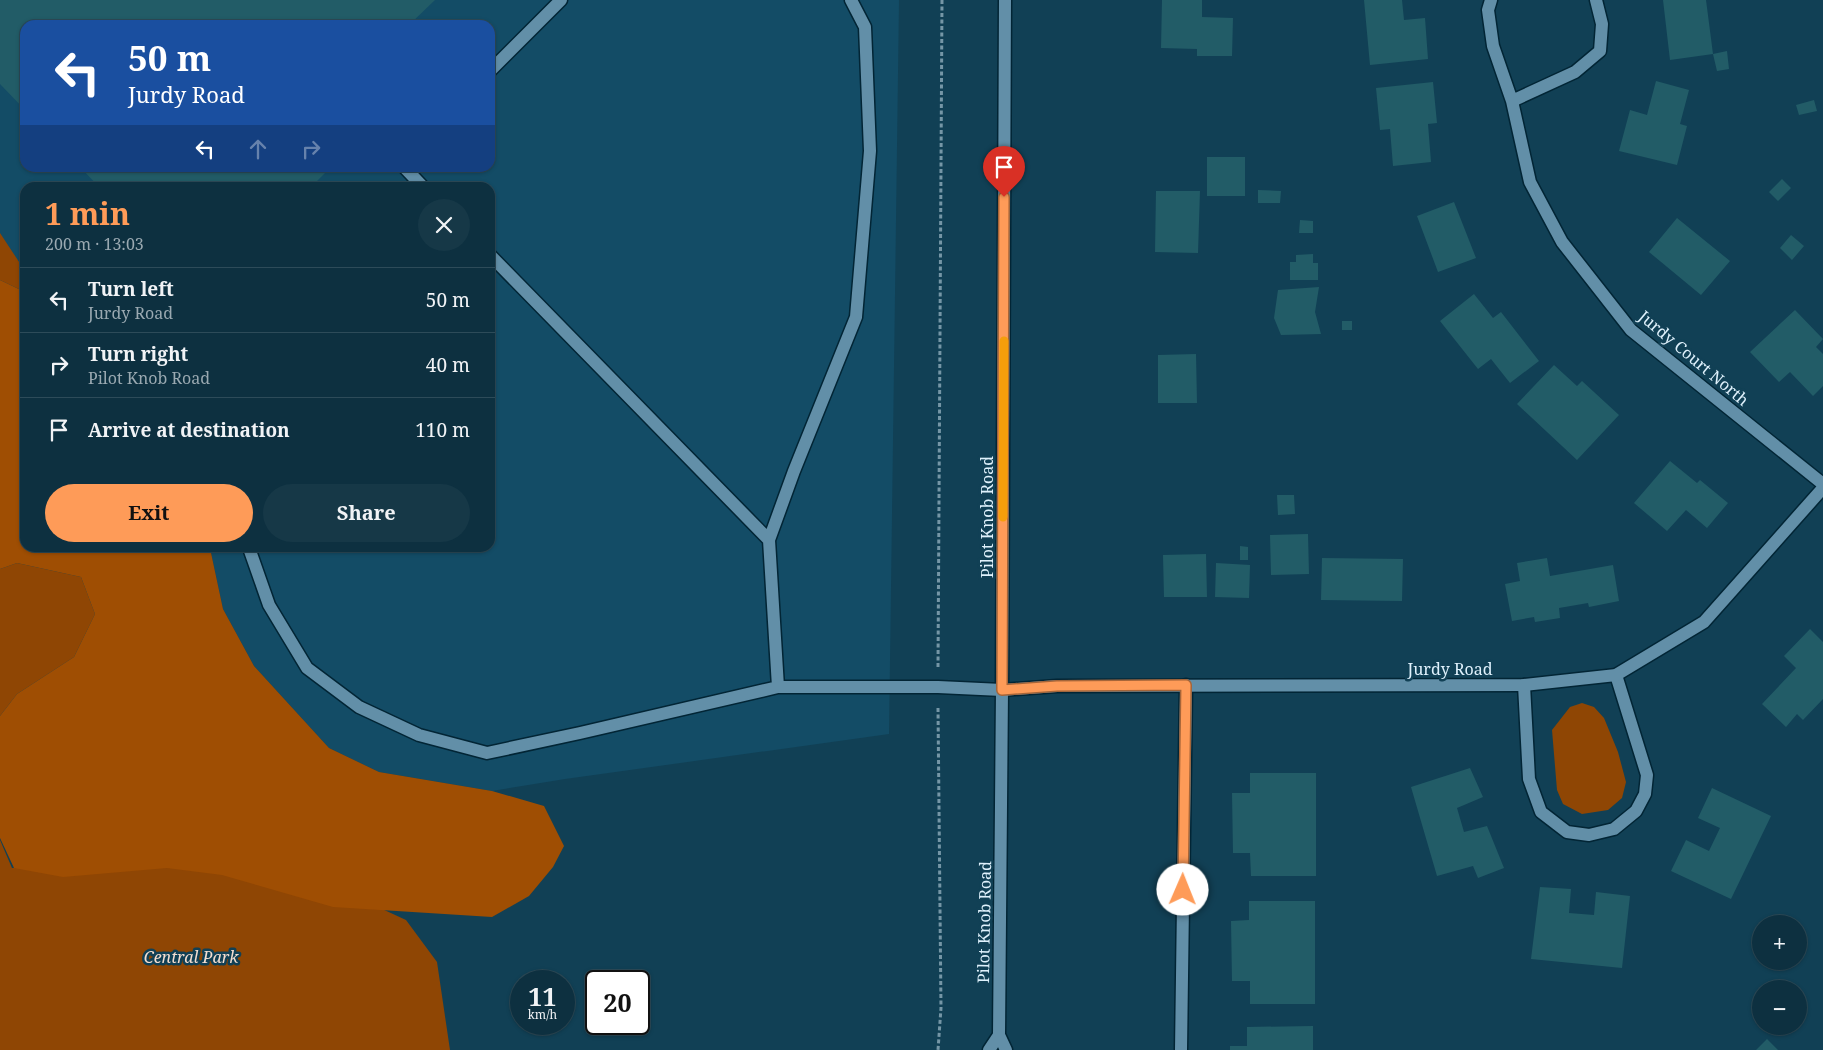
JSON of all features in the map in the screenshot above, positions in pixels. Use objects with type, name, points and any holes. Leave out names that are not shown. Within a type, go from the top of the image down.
[{"type":"street","points":[[495,66],[561,0]]},
{"type":"street","points":[[778,686],[769,540],[794,471],[856,317],[870,151],[864,27],[851,0]]},
{"type":"street","name":"Pilot Knob Road","points":[[1005,0],[999,1035],[1006,1050]]},
{"type":"street","name":"Jurdy Court North","points":[[1490,0],[1488,10],[1493,46],[1512,101],[1530,182],[1562,242],[1631,330],[1823,486]]},
{"type":"street","points":[[1512,101],[1575,72],[1600,52],[1602,24],[1596,0]]},
{"type":"street","points":[[409,172],[418,182]]},
{"type":"street","points":[[495,260],[769,540]]},
{"type":"street","name":"Jurdy Road","points":[[250,552],[269,605],[307,668],[359,707],[419,735],[487,753],[778,686],[938,686],[1002,690],[1057,686],[1524,685],[1616,675],[1704,622],[1823,486]]},
{"type":"street","points":[[1524,685],[1529,779],[1541,812],[1567,832],[1588,835],[1614,829],[1636,811],[1645,794],[1648,775],[1616,675]]},
{"type":"street","points":[[1181,1050],[1186,685]]},
{"type":"street","points":[[989,1050],[999,1035]]},
{"type":"path","points":[[938,1050],[941,1008],[938,686],[942,0]]},
{"type":"shaded area","points":[[0,0],[899,0],[889,734],[565,779],[492,791],[379,772],[329,748],[254,666],[223,609],[211,552],[495,552],[495,182],[20,182],[20,268],[0,242]]},
{"type":"shaded area","points":[[0,280],[20,290],[20,552],[211,552],[223,609],[254,666],[329,748],[379,772],[492,791],[544,806],[564,846],[553,867],[529,896],[492,917],[333,907],[222,875],[167,868],[63,877],[14,868],[0,838],[0,716],[17,694],[74,657],[95,614],[81,577],[17,563],[0,569]]},
{"type":"green space","points":[[0,233],[20,263],[20,290],[0,280]]},
{"type":"green space","points":[[17,563],[81,577],[95,614],[74,657],[17,694],[0,716],[0,569]]},
{"type":"green space","points":[[1582,703],[1594,707],[1604,718],[1618,752],[1626,782],[1622,798],[1608,810],[1582,814],[1563,804],[1557,790],[1552,730],[1570,707]]},
{"type":"green space","name":"Central Park","points":[[0,840],[12,868],[191,861],[315,878],[406,920],[437,962],[450,1050],[0,1050]]},
{"type":"building","points":[[0,0],[435,0],[414,20],[20,20],[20,105],[0,84]]},
{"type":"building","points":[[1162,0],[1202,0],[1202,17],[1233,18],[1232,56],[1197,56],[1197,49],[1161,48]]},
{"type":"building","points":[[1364,0],[1402,0],[1404,20],[1425,18],[1428,59],[1370,65]]},
{"type":"building","points":[[1663,0],[1706,0],[1713,54],[1670,60]]},
{"type":"building","points":[[1727,51],[1729,69],[1717,71],[1713,54]]},
{"type":"building","points":[[1656,81],[1689,90],[1680,124],[1687,126],[1677,165],[1619,151],[1630,110],[1647,115]]},
{"type":"building","points":[[1433,82],[1437,123],[1428,124],[1431,162],[1393,166],[1390,129],[1380,130],[1376,88]]},
{"type":"building","points":[[1814,100],[1817,111],[1799,115],[1796,105]]},
{"type":"building","points":[[1207,157],[1245,157],[1245,196],[1207,196]]},
{"type":"building","points":[[85,172],[326,172],[316,182],[94,182]]},
{"type":"building","points":[[1782,179],[1791,188],[1778,201],[1769,192]]},
{"type":"building","points":[[1258,190],[1281,191],[1280,203],[1258,203]]},
{"type":"building","points":[[1156,191],[1200,191],[1198,253],[1155,252]]},
{"type":"building","points":[[1454,202],[1476,258],[1438,272],[1417,216]]},
{"type":"building","points":[[1677,218],[1730,261],[1701,295],[1649,252]]},
{"type":"building","points":[[1300,220],[1313,221],[1313,233],[1299,233]]},
{"type":"building","points":[[1791,235],[1804,246],[1792,260],[1780,248]]},
{"type":"building","points":[[1313,254],[1313,263],[1318,263],[1318,280],[1290,280],[1290,262],[1296,262],[1296,255]]},
{"type":"building","points":[[1319,287],[1315,312],[1321,334],[1281,335],[1274,318],[1278,290]]},
{"type":"building","points":[[1474,294],[1493,318],[1501,312],[1539,361],[1510,383],[1491,359],[1478,369],[1440,321]]},
{"type":"building","points":[[1795,310],[1823,339],[1816,347],[1823,354],[1823,386],[1813,396],[1790,372],[1779,382],[1750,352]]},
{"type":"building","points":[[1342,321],[1352,321],[1352,330],[1342,330]]},
{"type":"building","points":[[1196,354],[1197,403],[1158,403],[1158,355]]},
{"type":"building","points":[[1554,365],[1577,386],[1582,381],[1619,415],[1577,460],[1517,404]]},
{"type":"building","points":[[1670,461],[1697,483],[1700,480],[1728,503],[1707,528],[1686,510],[1667,531],[1634,503]]},
{"type":"building","points":[[1277,495],[1294,495],[1295,514],[1278,515]]},
{"type":"building","points":[[1308,534],[1309,574],[1271,575],[1270,535]]},
{"type":"building","points":[[1240,546],[1248,547],[1248,560],[1240,560]]},
{"type":"building","points":[[1206,554],[1207,597],[1164,597],[1163,555]]},
{"type":"building","points":[[1322,558],[1403,559],[1402,601],[1321,600]]},
{"type":"building","points":[[1547,558],[1550,576],[1613,565],[1619,601],[1589,607],[1588,603],[1559,608],[1560,618],[1535,622],[1534,617],[1512,621],[1505,584],[1520,581],[1517,563]]},
{"type":"building","points":[[1216,563],[1250,565],[1249,598],[1215,597]]},
{"type":"building","points":[[1810,629],[1823,642],[1823,699],[1803,720],[1797,714],[1786,727],[1762,704],[1796,668],[1784,656]]},
{"type":"building","points":[[1470,768],[1483,797],[1457,808],[1464,832],[1487,826],[1504,868],[1478,878],[1473,866],[1437,876],[1411,787]]},
{"type":"building","points":[[1250,773],[1316,773],[1316,876],[1251,876],[1250,853],[1233,853],[1232,793],[1250,793]]},
{"type":"building","points":[[1712,788],[1771,816],[1731,899],[1671,871],[1686,840],[1709,851],[1720,828],[1698,818]]},
{"type":"building","points":[[1540,887],[1571,889],[1569,913],[1594,915],[1596,892],[1630,896],[1622,968],[1531,959]]},
{"type":"building","points":[[1249,901],[1315,901],[1315,1004],[1250,1004],[1250,981],[1232,981],[1231,921],[1249,920]]},
{"type":"building","points":[[1313,1026],[1313,1050],[1230,1050],[1230,1046],[1247,1046],[1247,1027]]},
{"type":"building","points":[[1767,1039],[1778,1050],[1756,1050]]},
{"type":"slow traffic","points":[[1003,517],[1004,341]]},
{"type":"route","points":[[1004,197],[1002,690],[1057,686],[1186,685],[1183,890]]}]
